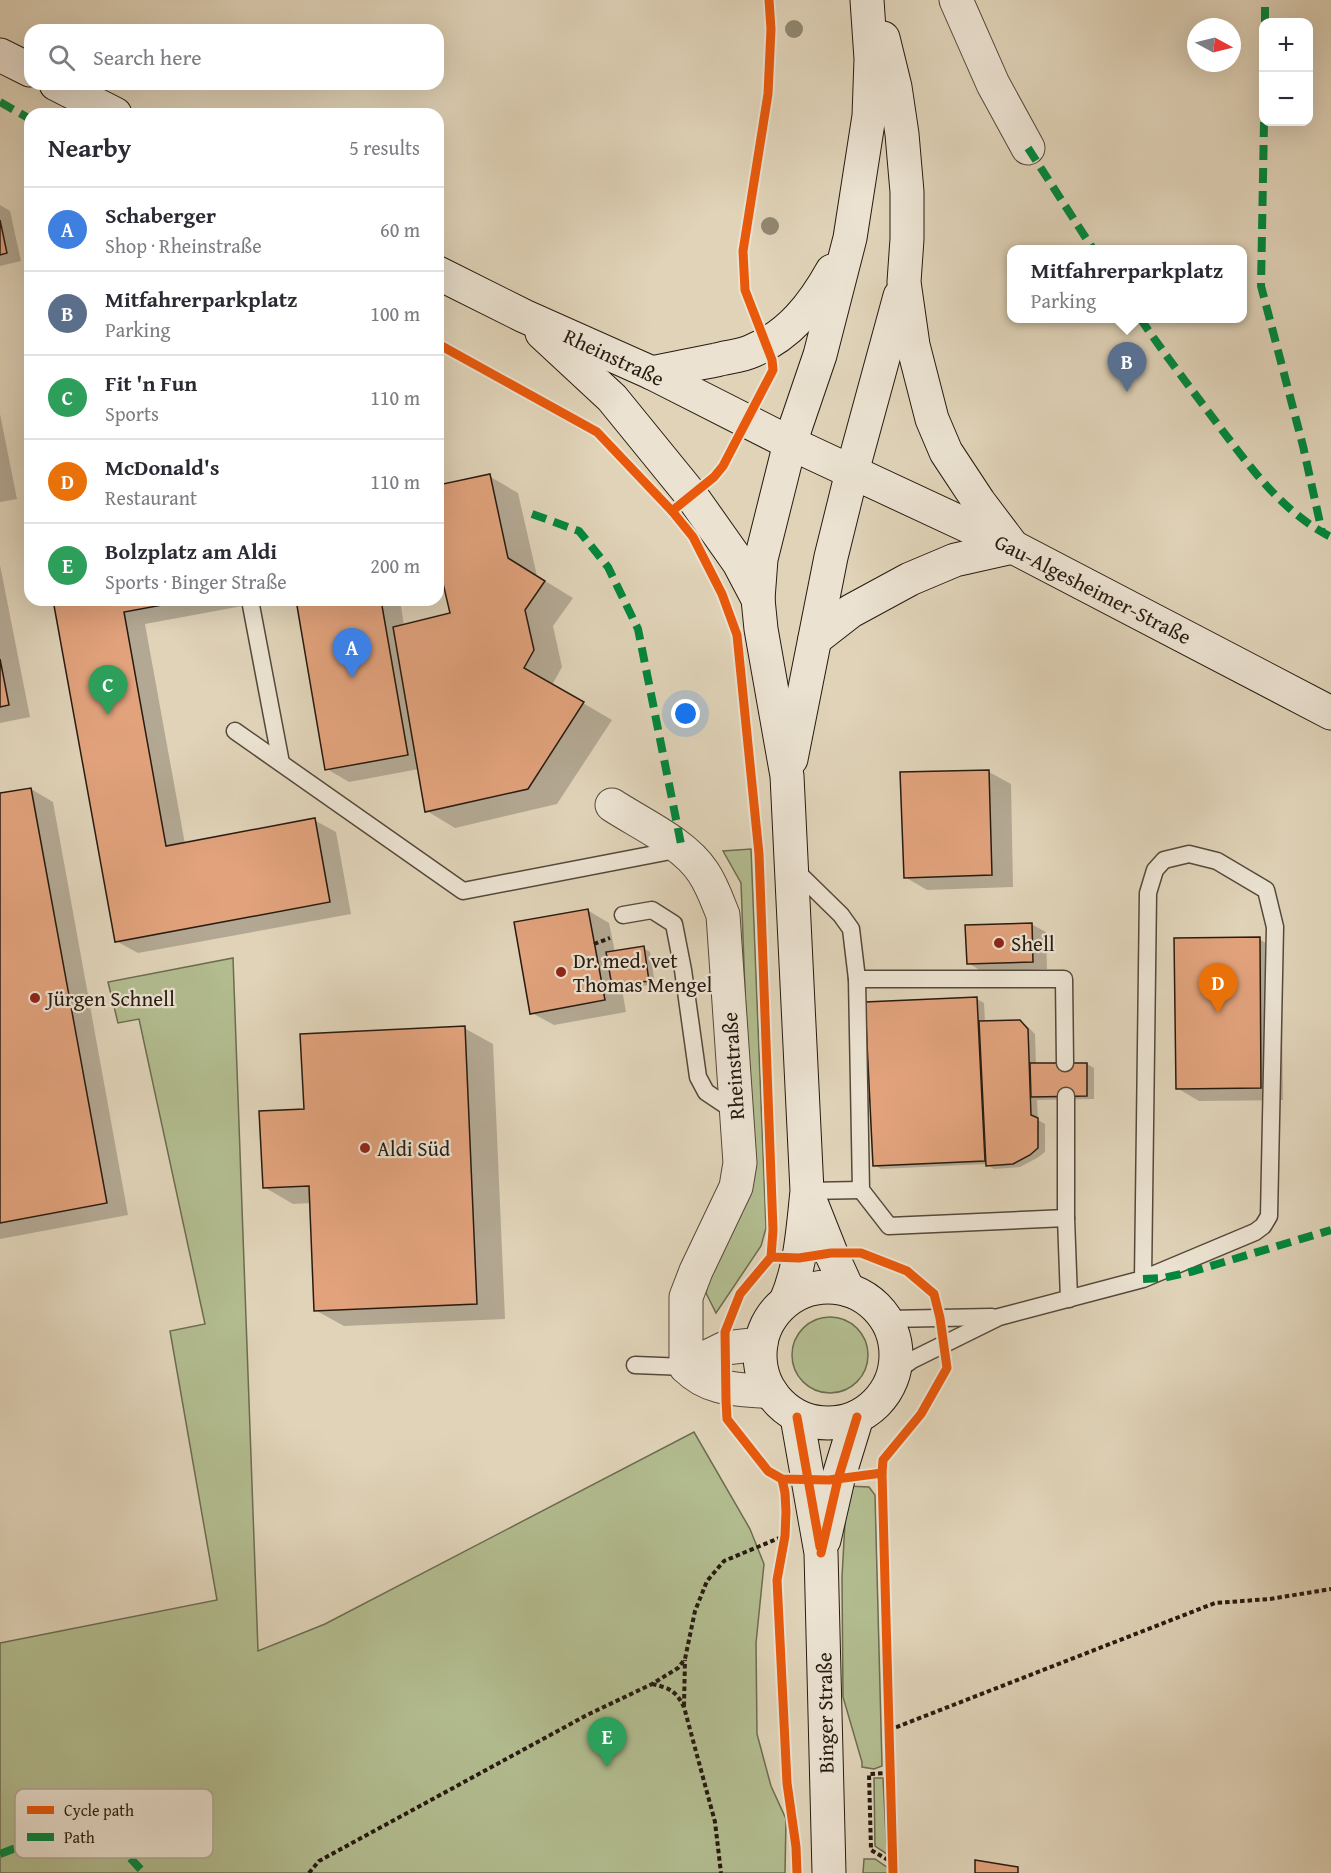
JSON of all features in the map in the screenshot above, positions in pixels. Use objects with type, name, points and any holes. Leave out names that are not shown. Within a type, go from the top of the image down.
[{"type":"main road","points":[[786,1301],[795,1281],[800,1258],[807,1191],[787,776],[761,629],[758,599],[761,558],[790,444],[820,355],[850,238],[869,116],[871,59],[867,0]]},
{"type":"main road","points":[[787,776],[831,557],[904,282],[907,192],[902,134],[895,87],[873,0]]},
{"type":"main road","points":[[956,0],[993,84],[1028,148]]},
{"type":"main road","points":[[0,55],[24,67]]},
{"type":"main road","points":[[68,90],[103,108]]},
{"type":"main road","points":[[652,373],[751,352],[776,337],[804,314],[819,293],[850,238]]},
{"type":"main road","name":"Rheinstraße","points":[[444,276],[524,316],[652,373],[790,444],[852,472]]},
{"type":"main road","points":[[815,639],[851,611],[910,579],[955,560],[1013,547],[979,502],[946,452],[932,419],[913,345],[904,282]]},
{"type":"main road","points":[[524,316],[612,398],[691,495],[739,563],[758,599]]},
{"type":"main road","name":"Gau-Algesheimer-Straße","points":[[852,472],[1013,547],[1331,713]]},
{"type":"main road","name":"Rheinstraße","points":[[612,806],[681,849],[702,870],[723,915],[740,1163],[736,1187],[686,1297],[686,1366]]},
{"type":"main road","points":[[807,1191],[848,1290]]},
{"type":"main road","points":[[832,1287],[848,1290],[864,1297],[887,1319],[894,1336],[897,1355],[894,1373],[880,1399],[874,1406],[857,1417],[838,1423],[817,1423],[797,1417],[782,1406],[763,1378],[760,1361],[761,1344],[766,1328],[774,1313],[786,1301],[801,1292],[832,1287]]},
{"type":"main road","points":[[761,1344],[725,1348],[686,1366],[696,1377],[709,1384],[771,1392]]},
{"type":"main road","name":"Binger Straße","points":[[797,1417],[821,1553],[829,1873]]},
{"type":"main road","name":"Binger Straße","points":[[821,1553],[838,1479],[857,1417]]},
{"type":"lane","points":[[250,606],[281,763]]},
{"type":"lane","points":[[235,731],[463,891],[681,849]]},
{"type":"lane","points":[[894,1373],[912,1360],[999,1317],[1143,1279],[1255,1232],[1263,1226],[1269,1216],[1275,927],[1266,890],[1217,861],[1190,854],[1164,860],[1155,870],[1148,893],[1143,1279]]},
{"type":"lane","points":[[791,865],[841,915],[851,929],[857,979],[861,1190],[889,1226],[1066,1218]]},
{"type":"lane","points":[[623,915],[652,910],[674,924],[698,1077],[706,1092],[737,1113]]},
{"type":"lane","points":[[857,979],[1064,979],[1065,1063]]},
{"type":"lane","points":[[1066,1096],[1066,1218],[1070,1299]]},
{"type":"lane","points":[[807,1191],[861,1190]]},
{"type":"lane","points":[[887,1319],[999,1317]]},
{"type":"lane","points":[[635,1365],[686,1366]]},
{"type":"path","points":[[684,1707],[685,1659],[696,1611],[707,1581],[724,1561],[784,1536]]},
{"type":"path","points":[[889,1730],[1215,1603],[1270,1599],[1331,1588]]},
{"type":"path","points":[[309,1873],[319,1861],[587,1715],[652,1684],[678,1668],[685,1659]]},
{"type":"path","points":[[652,1684],[668,1688],[679,1697],[684,1707],[715,1822],[721,1873]]},
{"type":"path","points":[[890,1773],[869,1774],[871,1850],[893,1863]]},
{"type":"green space","points":[[751,849],[766,1228],[761,1246],[716,1313],[706,1293],[710,1274],[752,1180],[741,883],[723,851]]},
{"type":"green space","points":[[233,958],[258,1651],[325,1624],[694,1432],[750,1529],[764,1564],[756,1643],[757,1734],[771,1786],[786,1819],[785,1873],[0,1873],[0,1643],[217,1600],[170,1331],[205,1324],[139,1019],[118,1023],[108,982]]},
{"type":"green space","points":[[823,1317],[837,1317],[851,1323],[862,1334],[868,1348],[865,1370],[857,1382],[837,1393],[823,1393],[809,1387],[798,1376],[792,1362],[792,1348],[798,1334],[809,1323]]},
{"type":"green space","points":[[847,1486],[869,1487],[875,1495],[882,1766],[874,1769],[862,1767],[843,1697],[842,1577]]},
{"type":"green space","points":[[874,1778],[883,1778],[887,1854],[875,1846]]},
{"type":"green space","points":[[864,1859],[875,1859],[888,1868],[888,1873],[863,1873]]},
{"type":"building","points":[[0,220],[7,253],[0,255]]},
{"type":"building","points":[[490,474],[508,558],[545,581],[525,610],[534,650],[524,668],[584,702],[528,789],[425,812],[393,627],[450,613],[444,588],[444,484]]},
{"type":"building","points":[[54,606],[156,606],[124,612],[166,846],[315,818],[330,902],[115,942]]},
{"type":"building","points":[[297,606],[382,606],[408,755],[325,770]]},
{"type":"building","points":[[0,659],[9,705],[0,707]]},
{"type":"building","points":[[989,770],[992,875],[904,878],[900,772]]},
{"type":"building","name":"Jürgen Schnell","points":[[31,788],[107,1203],[0,1223],[0,793]]},
{"type":"building","name":"Dr. med. vet Thomas Mengel","points":[[588,909],[605,1000],[530,1014],[514,922]]},
{"type":"building","name":"Shell","points":[[1032,923],[1033,962],[967,964],[965,925]]},
{"type":"building","points":[[1260,937],[1261,1088],[1176,1089],[1174,938]]},
{"type":"building","points":[[644,946],[649,981],[612,986],[606,952]]},
{"type":"building","points":[[977,997],[985,1161],[873,1166],[865,1002]]},
{"type":"building","points":[[1020,1020],[1028,1029],[1031,1115],[1038,1118],[1038,1148],[1013,1164],[986,1166],[979,1021]]},
{"type":"building","name":"Aldi Süd","points":[[465,1026],[477,1304],[314,1311],[309,1186],[263,1188],[259,1111],[304,1109],[300,1034]]},
{"type":"building","points":[[1030,1063],[1087,1063],[1087,1096],[1031,1097]]},
{"type":"building","points":[[975,1860],[1018,1867],[1018,1873],[975,1873]]},
{"type":"marked path","points":[[1265,0],[1265,18]]},
{"type":"marked path","points":[[0,102],[24,116]]},
{"type":"marked path","points":[[1264,126],[1261,286],[1303,446],[1322,532]]},
{"type":"marked path","points":[[1028,148],[1090,245]]},
{"type":"marked path","points":[[1144,323],[1231,442],[1269,488],[1297,515],[1331,537]]},
{"type":"marked path","points":[[532,514],[579,531],[608,567],[638,629],[682,849]]},
{"type":"marked path","points":[[1143,1279],[1163,1278],[1194,1271],[1331,1230]]},
{"type":"marked path","points":[[0,1854],[15,1849]]},
{"type":"marked path","points":[[130,1858],[144,1873]]},
{"type":"cycle path","points":[[672,511],[714,477],[723,466],[773,370],[772,360],[745,290],[743,251],[768,94],[771,29],[769,0]]},
{"type":"cycle path","points":[[444,347],[597,432],[672,511],[693,537],[722,594],[737,635],[759,854],[773,1230],[771,1257]]},
{"type":"cycle path","points":[[831,1253],[861,1253],[907,1271],[934,1294],[947,1368],[921,1414],[883,1460],[882,1473],[829,1480],[782,1479],[768,1471],[727,1419],[725,1332],[740,1294],[771,1257],[799,1258],[831,1253]]},
{"type":"cycle path","points":[[797,1417],[820,1547]]},
{"type":"cycle path","points":[[821,1553],[838,1479],[857,1417]]},
{"type":"cycle path","points":[[882,1473],[893,1873]]},
{"type":"cycle path","points":[[782,1479],[785,1493],[785,1536],[777,1580],[787,1783],[796,1847],[797,1873]]},
{"type":"place","name":"Mitfahrerparkplatz","points":[[1127,392]]},
{"type":"place","name":"Schaberger","points":[[352,678]]},
{"type":"place","name":"Fit 'n Fun","points":[[108,715]]},
{"type":"place","name":"Shell","points":[[999,943]]},
{"type":"place","name":"Dr. med. vet Thomas Mengel","points":[[561,972]]},
{"type":"place","name":"Jürgen Schnell","points":[[35,998]]},
{"type":"place","name":"McDonald's","points":[[1218,1013]]},
{"type":"place","name":"Aldi Süd","points":[[365,1148]]},
{"type":"place","name":"Bolzplatz am Aldi","points":[[607,1767]]}]
